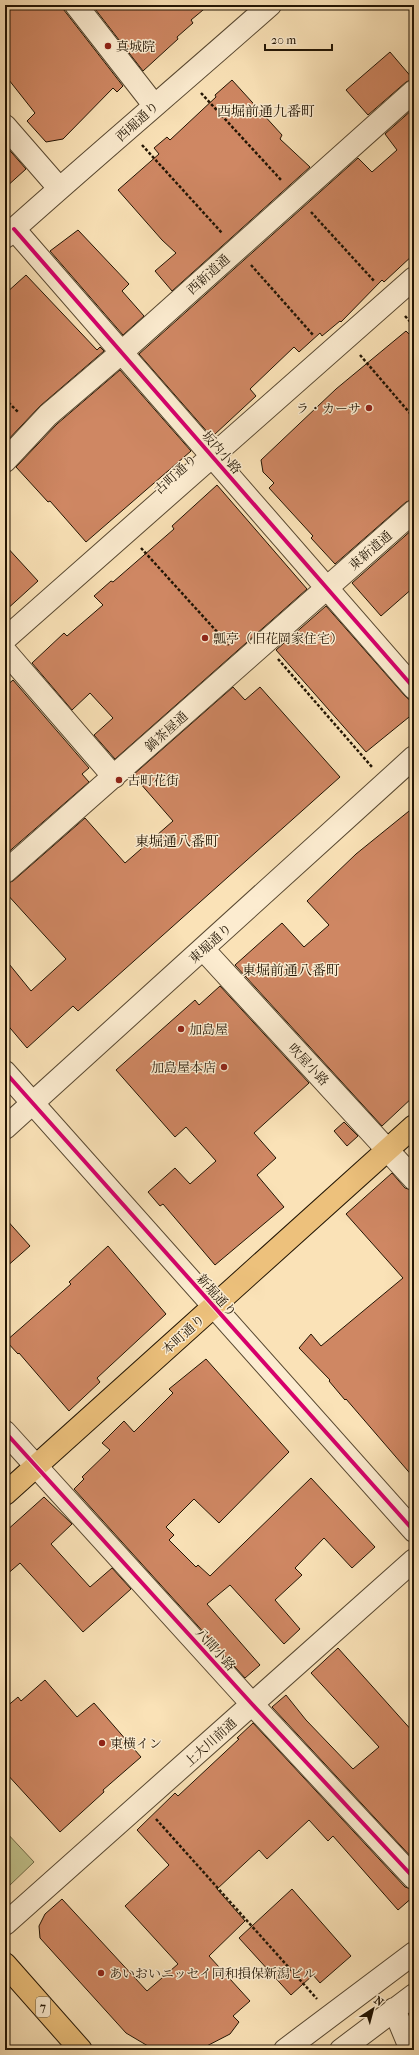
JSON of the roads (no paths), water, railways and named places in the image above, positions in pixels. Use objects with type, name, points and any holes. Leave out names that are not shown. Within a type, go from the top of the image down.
[{"type":"main road","name":"本町通り","points":[[5,1494],[414,1126]]},
{"type":"main road","name":"7","points":[[5,1964],[81,2050]]},
{"type":"street","points":[[76,5],[154,104]]},
{"type":"street","name":"西堀通り","points":[[9,233],[59,188],[128,130],[154,104],[270,5]]},
{"type":"street","name":"西新道通","points":[[5,461],[48,415],[122,352],[414,91]]},
{"type":"street","points":[[5,126],[59,188]]},
{"type":"street","name":"坂内小路","points":[[9,233],[122,352],[326,589],[414,688]]},
{"type":"street","name":"古町通り","points":[[5,639],[414,278]]},
{"type":"street","name":"東新道通","points":[[326,589],[414,512]]},
{"type":"street","name":"鍋茶屋通","points":[[5,872],[326,589]]},
{"type":"street","points":[[5,651],[114,777]]},
{"type":"street","name":"東堀通り","points":[[5,1128],[414,757]]},
{"type":"street","name":"吹屋小路","points":[[203,949],[414,1179]]},
{"type":"street","name":"新堀通り","points":[[5,1072],[414,1531]]},
{"type":"street","name":"八間小路","points":[[5,1432],[252,1704],[414,1878]]},
{"type":"street","name":"上大川前通","points":[[5,1924],[414,1560]]},
{"type":"street","points":[[285,2050],[414,1953]]},
{"type":"street","points":[[341,2050],[414,1994]]},
{"type":"street","points":[[394,2010],[411,2050]]},
{"type":"place","name":"真城院","points":[[108,46]]},
{"type":"place","name":"ラ・カーサ","points":[[369,408]]},
{"type":"place","name":"瓢亭（旧花岡家住宅）","points":[[205,638]]},
{"type":"place","name":"古町花街","points":[[119,780]]},
{"type":"place","name":"加島屋","points":[[181,1029]]},
{"type":"place","name":"加島屋本店","points":[[224,1067]]},
{"type":"place","name":"東横イン","points":[[102,1743]]},
{"type":"place","name":"あいおいニッセイ同和損保新潟ビル","points":[[101,1973]]},
{"type":"district","name":"西堀前通九番町","points":[[266,111]]},
{"type":"district","name":"東堀通八番町","points":[[177,841]]},
{"type":"district","name":"東堀前通八番町","points":[[291,970]]}]
